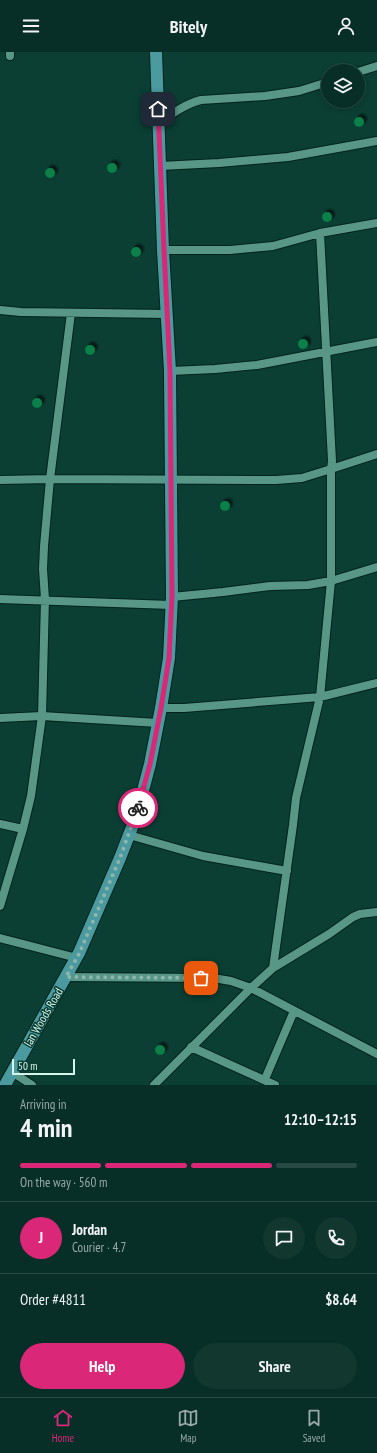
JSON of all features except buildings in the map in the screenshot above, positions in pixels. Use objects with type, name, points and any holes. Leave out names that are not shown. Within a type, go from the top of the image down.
[{"type":"street","name":"Ian Woods Road","points":[[4,1085],[77,958],[136,817],[150,764],[169,658],[172,601],[170,371],[156,52]]},
{"type":"street","points":[[365,70],[377,66]]},
{"type":"street","points":[[159,123],[191,102],[265,96],[299,91],[321,84]]},
{"type":"street","points":[[160,166],[288,157],[377,141]]},
{"type":"street","points":[[164,250],[230,250],[273,246],[320,234],[368,226],[377,223]]},
{"type":"street","points":[[273,968],[296,798],[320,697],[331,581],[332,461],[320,234]]},
{"type":"street","points":[[0,310],[21,312],[167,314]]},
{"type":"street","points":[[0,906],[23,829],[31,796],[42,716],[45,599],[43,569],[44,546],[50,479],[71,313]]},
{"type":"street","points":[[170,371],[257,365],[377,342]]},
{"type":"street","points":[[0,480],[276,480],[302,478],[377,454]]},
{"type":"street","points":[[0,599],[172,601],[270,586],[308,585],[331,581],[377,567]]},
{"type":"street","points":[[161,708],[184,708],[320,697],[377,683]]},
{"type":"street","points":[[0,718],[42,716],[158,723]]},
{"type":"street","points":[[0,824],[23,829]]},
{"type":"street","points":[[129,835],[203,856],[287,872]]},
{"type":"street","points":[[154,1085],[273,968],[329,934],[353,917],[360,914],[377,912]]},
{"type":"street","points":[[0,938],[77,958]]},
{"type":"street","points":[[66,977],[213,978],[232,981],[251,988],[377,1054]]},
{"type":"street","points":[[265,1079],[294,1011]]},
{"type":"street","points":[[191,1047],[265,1079],[275,1085]]},
{"type":"street","points":[[12,1072],[32,1085]]},
{"type":"way so far","points":[[138,808],[120,858],[79,954],[66,977],[201,978]]},
{"type":"route","points":[[138,808],[150,764],[161,708],[169,658],[172,596],[170,371],[158,109]]}]
